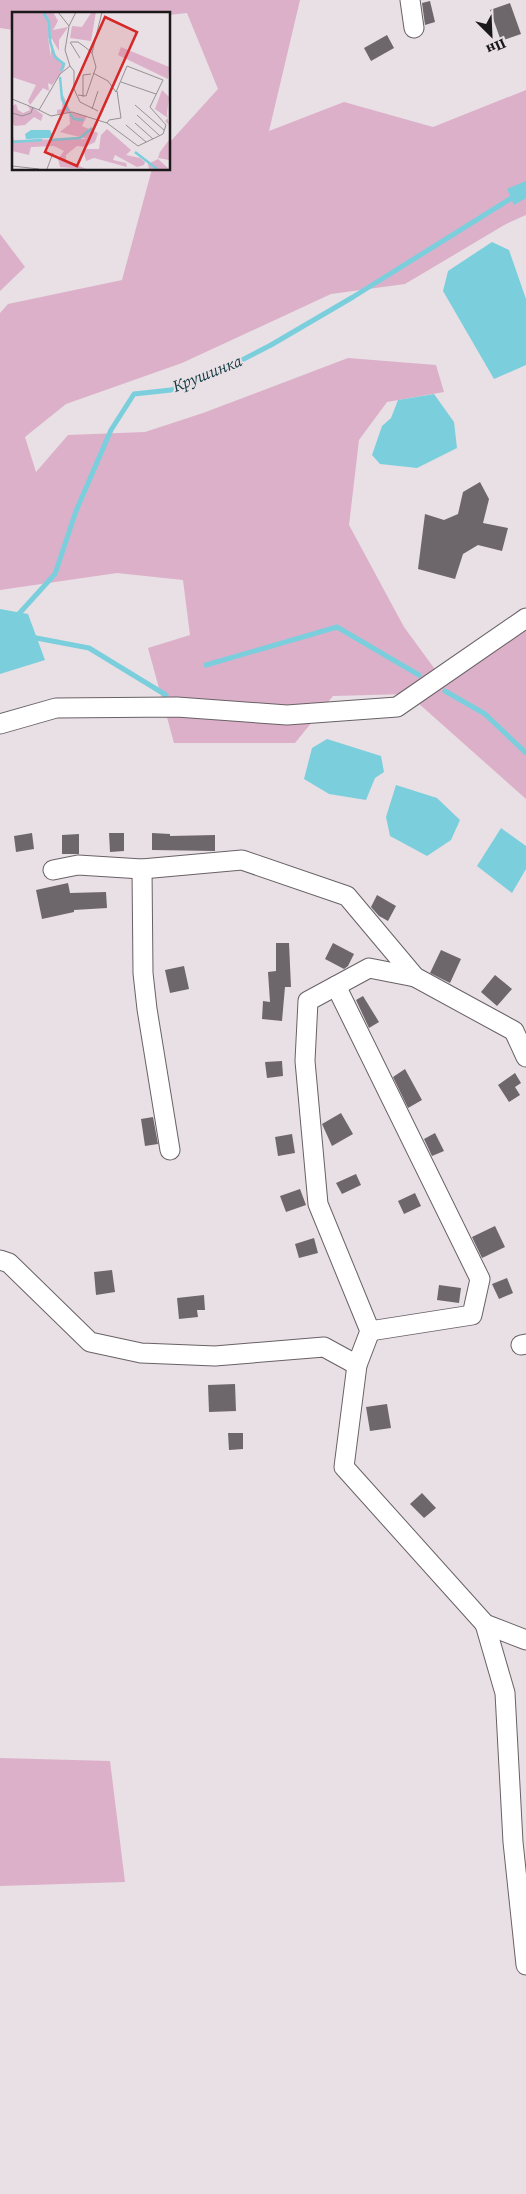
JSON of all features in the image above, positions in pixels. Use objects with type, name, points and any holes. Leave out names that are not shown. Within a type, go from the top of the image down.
[{"type":"street","points":[[410,0],[414,28]]},
{"type":"street","points":[[0,724],[56,708],[177,707],[287,715],[397,707],[526,618]]},
{"type":"street","points":[[53,870],[78,865],[142,869],[242,860],[347,896],[415,977]]},
{"type":"street","points":[[142,869],[143,973],[170,1150]]},
{"type":"street","points":[[526,1058],[514,1031],[415,977],[369,968],[308,1001],[305,1061],[318,1204],[370,1331],[357,1365],[344,1467],[485,1624],[505,1693],[513,1842],[526,1965]]},
{"type":"street","points":[[336,986],[480,1279],[472,1315],[370,1331]]},
{"type":"street","points":[[0,1260],[9,1263],[90,1342],[142,1353],[215,1356],[324,1347],[357,1365]]},
{"type":"street","points":[[485,1624],[526,1640]]},
{"type":"shaded area","points":[[0,0],[300,0],[269,131],[344,102],[433,127],[526,90],[526,215],[506,224],[405,284],[331,294],[182,363],[66,404],[25,437],[36,472],[68,435],[145,432],[203,413],[348,358],[436,365],[444,392],[387,402],[359,440],[349,525],[404,627],[437,672],[526,625],[526,799],[408,694],[333,696],[295,743],[174,743],[148,648],[190,635],[183,580],[117,573],[0,590],[0,313],[8,304],[122,280],[152,170],[170,170],[170,142],[218,89],[187,13],[170,15],[170,12],[12,12],[12,30],[0,28]]},
{"type":"shaded area","points":[[0,234],[25,267],[0,291]]},
{"type":"shaded area","points":[[0,1758],[110,1761],[125,1882],[0,1886]]},
{"type":"water","points":[[526,181],[526,198],[514,205],[507,189]]},
{"type":"water","points":[[492,242],[509,250],[526,299],[526,365],[494,379],[443,291],[448,271]]},
{"type":"water","points":[[434,394],[454,422],[457,448],[417,468],[380,464],[372,455],[382,426],[391,418],[398,400]]},
{"type":"water","points":[[0,609],[28,614],[45,660],[0,674]]},
{"type":"water","points":[[327,739],[381,756],[384,772],[375,778],[366,800],[329,794],[304,779],[312,748]]},
{"type":"water","points":[[396,785],[437,798],[460,820],[451,840],[427,856],[390,836],[386,817]]},
{"type":"water","points":[[501,828],[526,846],[526,869],[512,893],[477,866]]},
{"type":"building","points":[[430,1],[435,22],[425,25],[422,3]]},
{"type":"building","points":[[510,3],[521,34],[501,41],[490,10]]},
{"type":"building","points":[[387,35],[394,48],[371,61],[364,48]]},
{"type":"building","points":[[480,482],[489,499],[483,523],[508,528],[502,551],[478,545],[463,554],[455,579],[418,569],[425,514],[444,520],[458,514],[463,492]]},
{"type":"building","points":[[32,833],[34,849],[16,852],[14,836]]},
{"type":"building","points":[[109,833],[124,833],[124,851],[110,852]]},
{"type":"building","points":[[152,833],[170,834],[170,836],[215,835],[215,851],[152,850]]},
{"type":"building","points":[[79,834],[79,854],[62,854],[62,835]]},
{"type":"building","points":[[68,883],[70,893],[106,892],[107,908],[74,910],[74,912],[42,919],[36,890]]},
{"type":"building","points":[[377,895],[396,906],[388,921],[379,916],[371,907]]},
{"type":"building","points":[[276,943],[289,943],[291,987],[285,987],[282,1021],[262,1019],[263,1001],[270,1002],[268,972],[276,971]]},
{"type":"building","points":[[333,943],[354,954],[348,966],[344,969],[325,959]]},
{"type":"building","points":[[441,950],[461,959],[450,983],[430,973]]},
{"type":"building","points":[[184,966],[189,989],[170,993],[165,970]]},
{"type":"building","points":[[495,975],[512,989],[497,1006],[481,992]]},
{"type":"building","points":[[363,996],[379,1022],[369,1028],[356,1000]]},
{"type":"building","points":[[282,1061],[283,1076],[267,1078],[265,1062]]},
{"type":"building","points":[[405,1069],[422,1100],[408,1108],[393,1077]]},
{"type":"building","points":[[515,1073],[521,1083],[515,1087],[520,1095],[509,1102],[498,1085]]},
{"type":"building","points":[[341,1113],[353,1134],[332,1146],[322,1124]]},
{"type":"building","points":[[153,1117],[158,1144],[145,1146],[141,1119]]},
{"type":"building","points":[[435,1133],[444,1151],[432,1156],[424,1139]]},
{"type":"building","points":[[292,1134],[295,1153],[278,1156],[275,1137]]},
{"type":"building","points":[[356,1174],[361,1185],[342,1194],[336,1183]]},
{"type":"building","points":[[300,1189],[306,1205],[286,1212],[280,1196]]},
{"type":"building","points":[[415,1193],[421,1206],[404,1214],[398,1201]]},
{"type":"building","points":[[495,1226],[505,1247],[482,1258],[472,1237]]},
{"type":"building","points":[[314,1238],[318,1253],[299,1258],[295,1244]]},
{"type":"building","points":[[112,1270],[115,1292],[96,1295],[94,1272]]},
{"type":"building","points":[[507,1278],[513,1293],[499,1299],[492,1284]]},
{"type":"building","points":[[439,1285],[461,1288],[459,1303],[437,1300]]},
{"type":"building","points":[[204,1295],[205,1310],[197,1310],[198,1317],[179,1319],[177,1298]]},
{"type":"building","points":[[235,1384],[236,1411],[209,1412],[208,1385]]},
{"type":"building","points":[[387,1404],[391,1428],[370,1431],[366,1407]]},
{"type":"building","points":[[228,1433],[243,1433],[243,1449],[229,1450]]},
{"type":"building","points":[[422,1493],[436,1508],[424,1518],[410,1504]]},
{"type":"waterway","name":"Крушинка","points":[[16,617],[55,574],[76,511],[111,430],[134,394],[171,390],[215,374],[271,345],[353,297],[526,189]]},
{"type":"waterway","name":"Крушинка","points":[[206,665],[337,627],[419,675]]},
{"type":"waterway","name":"Крушинка","points":[[31,637],[89,648],[166,695]]},
{"type":"waterway","name":"Крушинка","points":[[445,691],[485,714],[526,753]]}]
